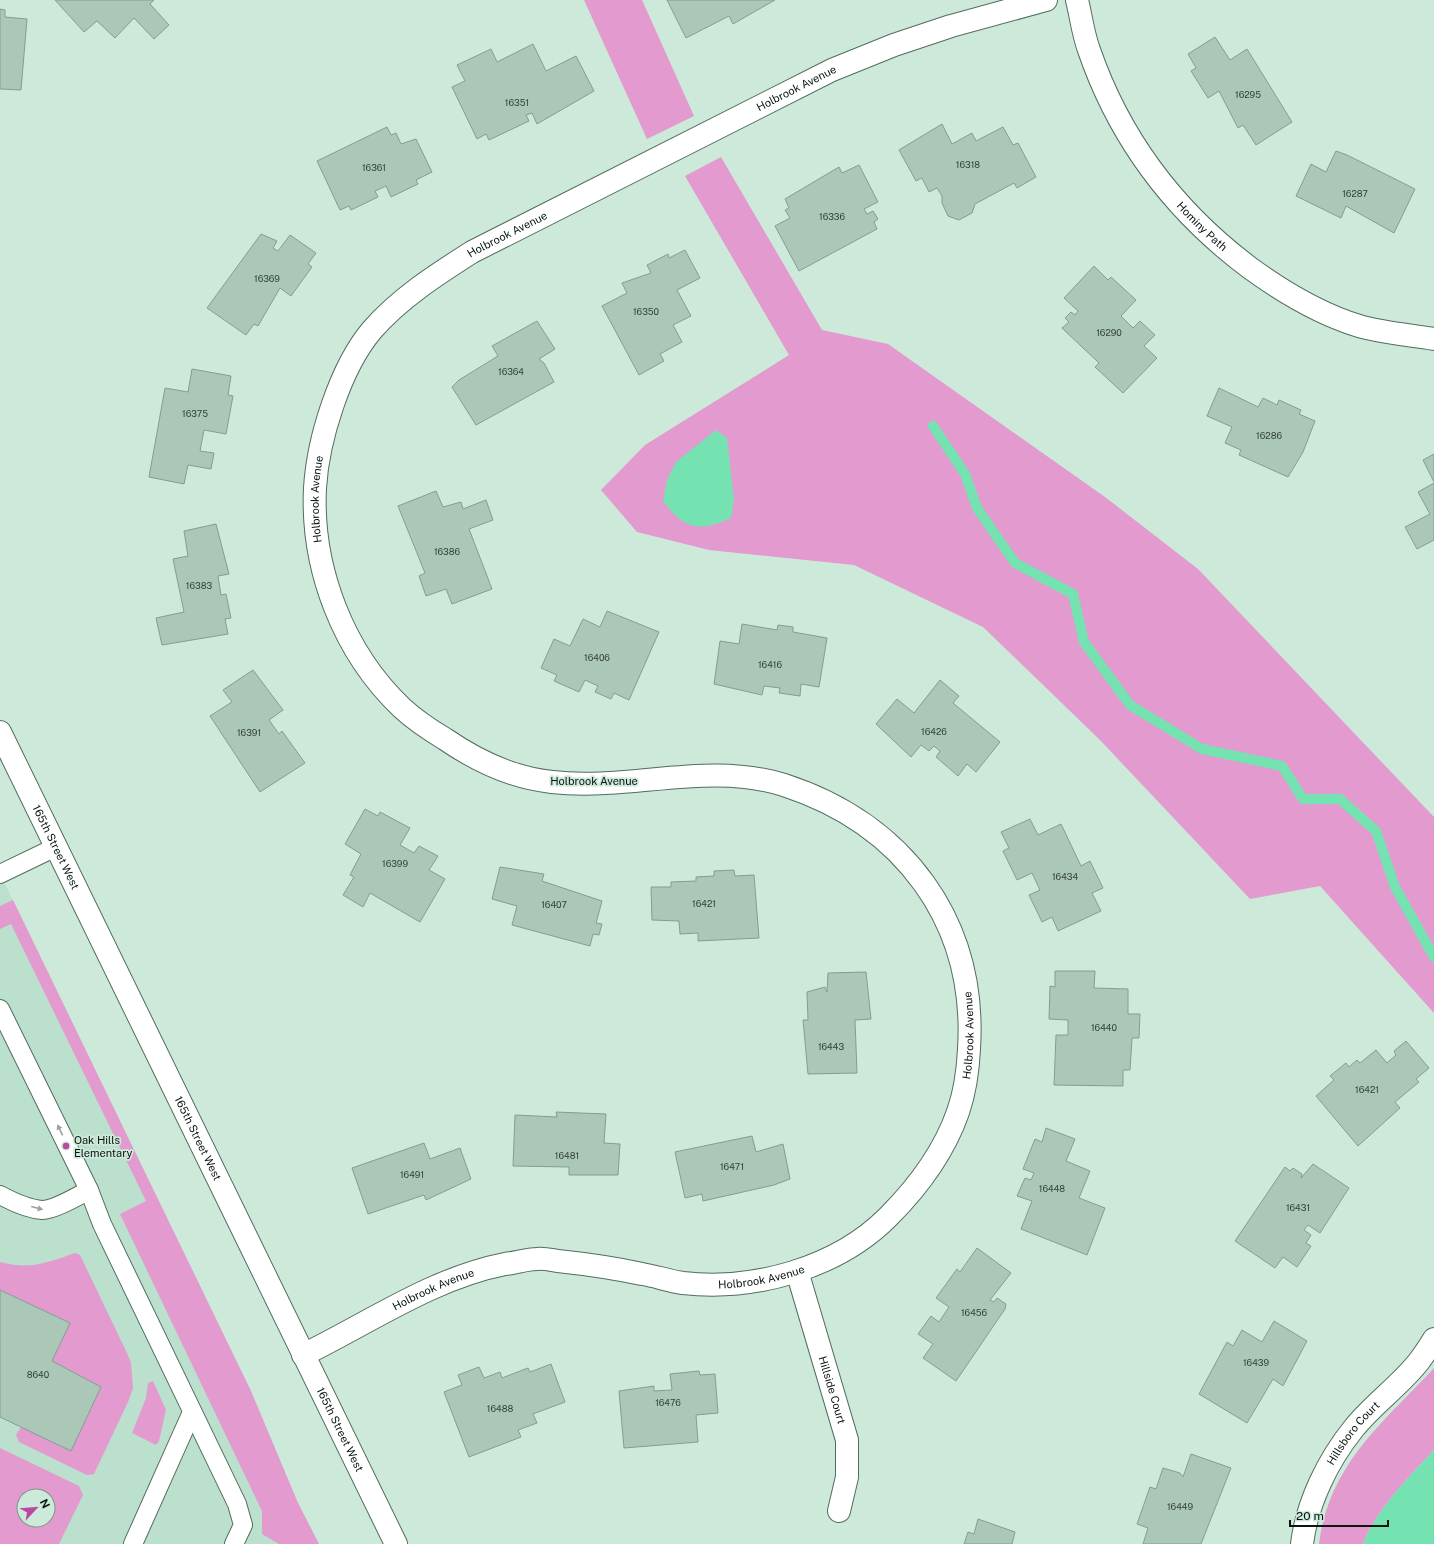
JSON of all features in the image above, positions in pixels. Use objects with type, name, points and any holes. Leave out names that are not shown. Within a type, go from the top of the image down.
[{"type":"street","name":"Holbrook Avenue","points":[[303,1355],[348,1333],[434,1286],[483,1269],[536,1259],[591,1264],[682,1282],[722,1284],[760,1280],[797,1271],[838,1254],[879,1226],[914,1192],[937,1156],[958,1111],[968,1068],[971,1024],[966,975],[951,929],[929,890],[902,856],[864,824],[826,802],[782,784],[748,777],[710,775],[614,782],[550,782],[485,764],[418,722],[398,705],[373,674],[346,633],[332,600],[322,571],[318,540],[314,506],[316,466],[323,436],[336,398],[351,363],[368,334],[391,311],[427,281],[472,252],[832,70],[894,44],[951,26],[1046,0]]},
{"type":"street","name":"Hominy Path","points":[[1077,0],[1089,50],[1109,98],[1133,144],[1161,184],[1195,222],[1233,255],[1263,277],[1300,301],[1324,313],[1360,326],[1434,339]]},
{"type":"street","name":"165th Street West","points":[[0,732],[396,1544]]},
{"type":"street","name":"Hillside Court","points":[[797,1271],[847,1440],[847,1477],[840,1511]]},
{"type":"street","name":"Hillsboro Court","points":[[1302,1544],[1303,1534],[1315,1496],[1332,1460],[1354,1428],[1420,1361],[1434,1339]]},
{"type":"lane","points":[[0,874],[56,847]]},
{"type":"lane","points":[[0,1009],[89,1190],[102,1224],[237,1504],[242,1525],[234,1544]]},
{"type":"lane","points":[[0,1195],[10,1200],[43,1210],[59,1205],[89,1190]]},
{"type":"lane","points":[[133,1544],[192,1412]]},
{"type":"shaded area","points":[[584,0],[642,0],[694,116],[647,139]]},
{"type":"shaded area","points":[[721,157],[822,330],[888,344],[1105,497],[1198,569],[1434,817],[1434,1013],[1320,886],[1250,899],[1100,740],[983,627],[854,565],[709,550],[637,532],[601,490],[645,445],[789,355],[685,176]]},
{"type":"shaded area","points":[[716,430],[727,438],[734,500],[731,518],[709,526],[692,526],[678,518],[663,501],[667,480],[676,462]]},
{"type":"shaded area","name":"Oak Hills Elementary","points":[[0,874],[251,1391],[298,1503],[319,1544],[0,1544]]},
{"type":"shaded area","points":[[13,900],[251,1391],[298,1503],[319,1544],[279,1544],[262,1534],[262,1511],[120,1214],[146,1201],[11,924],[0,929],[0,906]]},
{"type":"shaded area","points":[[75,1253],[80,1255],[127,1353],[131,1363],[133,1388],[128,1402],[94,1474],[87,1475],[19,1442],[16,1435],[21,1427],[71,1451],[101,1387],[52,1361],[70,1323],[0,1290],[0,1262],[30,1265],[47,1262]]},
{"type":"shaded area","points":[[1434,1368],[1434,1450],[1394,1494],[1376,1519],[1363,1544],[1319,1544],[1325,1516],[1334,1490],[1346,1468],[1378,1427]]},
{"type":"shaded area","points":[[153,1381],[166,1410],[159,1441],[156,1445],[132,1433],[146,1398],[148,1383]]},
{"type":"shaded area","points":[[0,1448],[79,1486],[83,1495],[59,1544],[0,1544]]},
{"type":"shaded area","points":[[1434,1450],[1434,1544],[1363,1544],[1376,1519],[1394,1494]]},
{"type":"building","points":[[55,0],[154,0],[150,4],[169,25],[154,39],[134,18],[115,38],[97,21],[84,32]]},
{"type":"building","points":[[667,0],[775,0],[733,24],[729,16],[686,38]]},
{"type":"building","points":[[0,9],[5,10],[5,17],[27,19],[21,90],[0,89]]},
{"type":"building","points":[[1215,37],[1230,60],[1247,49],[1292,122],[1256,145],[1243,125],[1238,128],[1219,91],[1208,98],[1191,71],[1196,68],[1188,54]]},
{"type":"building","points":[[533,44],[546,71],[576,56],[594,91],[537,124],[532,113],[526,115],[529,121],[489,140],[486,134],[477,139],[452,87],[465,81],[457,65],[491,49],[497,62]]},
{"type":"building","points":[[942,124],[952,144],[972,133],[976,141],[1003,127],[1013,145],[1018,143],[1036,177],[1017,188],[1014,183],[975,204],[972,213],[959,220],[948,216],[942,203],[942,196],[937,188],[929,192],[922,178],[916,181],[899,150]]},
{"type":"building","points":[[387,127],[391,135],[396,133],[401,144],[416,139],[432,172],[416,180],[418,184],[391,197],[386,186],[375,191],[378,197],[351,210],[349,206],[340,210],[317,161]]},
{"type":"building","points":[[1336,151],[1415,189],[1394,233],[1346,206],[1341,218],[1296,196],[1311,164],[1326,172]]},
{"type":"building","points":[[859,165],[878,202],[864,209],[867,214],[873,211],[878,219],[874,222],[877,229],[799,271],[775,226],[790,218],[785,210],[789,208],[785,199],[839,167],[842,173]]},
{"type":"building","points":[[261,234],[277,241],[273,248],[278,251],[290,235],[316,253],[308,264],[312,267],[291,296],[280,288],[258,326],[254,324],[246,335],[207,308]]},
{"type":"building","points":[[685,250],[700,278],[677,290],[691,316],[673,325],[682,342],[660,354],[664,361],[639,375],[602,306],[627,293],[622,283],[651,273],[647,265],[668,254],[669,258]]},
{"type":"building","points":[[1094,266],[1108,280],[1111,277],[1136,300],[1121,316],[1133,328],[1140,321],[1155,335],[1144,346],[1157,358],[1123,393],[1095,367],[1099,363],[1062,328],[1069,322],[1065,318],[1071,312],[1075,315],[1078,311],[1064,298]]},
{"type":"building","points":[[537,321],[555,349],[539,359],[544,363],[554,382],[476,425],[452,387],[459,380],[498,356],[492,346]]},
{"type":"building","points":[[192,369],[231,376],[228,395],[233,396],[226,434],[204,430],[200,451],[214,453],[211,469],[188,465],[184,484],[149,477],[165,388],[188,392]]},
{"type":"building","points":[[1219,388],[1258,407],[1263,398],[1277,405],[1279,400],[1301,410],[1299,414],[1315,421],[1303,452],[1288,477],[1239,455],[1241,450],[1225,443],[1232,427],[1207,416]]},
{"type":"building","points":[[1434,454],[1434,482],[1423,460]]},
{"type":"building","points":[[1434,483],[1434,540],[1417,549],[1405,527],[1430,514],[1418,492]]},
{"type":"building","points":[[436,491],[443,507],[461,502],[463,509],[486,500],[493,520],[469,529],[492,589],[452,604],[446,589],[426,596],[419,576],[425,573],[398,506]]},
{"type":"building","points":[[216,524],[229,574],[218,576],[221,595],[226,594],[231,618],[225,619],[228,634],[162,645],[156,618],[184,612],[173,559],[188,556],[184,531]]},
{"type":"building","points":[[607,611],[659,632],[629,700],[614,693],[611,699],[595,692],[598,686],[585,680],[579,692],[554,681],[557,675],[541,668],[554,639],[570,646],[583,619],[600,627]]},
{"type":"building","points":[[742,624],[777,630],[778,625],[793,627],[793,632],[827,638],[819,687],[801,684],[800,696],[779,693],[780,688],[764,686],[762,695],[714,684],[720,641],[739,644]]},
{"type":"building","points":[[253,670],[283,710],[269,720],[279,734],[282,731],[305,763],[260,792],[210,716],[232,702],[223,690]]},
{"type":"building","points":[[940,680],[959,696],[953,703],[1000,742],[976,772],[967,764],[958,776],[936,757],[940,751],[934,746],[929,751],[921,745],[911,757],[876,724],[897,699],[914,713]]},
{"type":"building","points":[[365,809],[378,816],[380,812],[410,828],[400,845],[414,853],[419,846],[438,856],[429,870],[445,879],[420,922],[370,893],[363,907],[343,895],[354,877],[350,875],[361,854],[345,844]]},
{"type":"building","points":[[1030,819],[1038,835],[1061,824],[1081,866],[1090,861],[1103,888],[1092,893],[1101,911],[1058,931],[1052,917],[1042,922],[1029,895],[1040,890],[1032,873],[1017,880],[1003,851],[1009,848],[1001,832]]},
{"type":"building","points":[[500,867],[544,874],[542,881],[602,901],[596,923],[602,924],[599,935],[593,934],[590,946],[512,925],[517,906],[492,899]]},
{"type":"building","points":[[734,870],[735,876],[754,875],[759,938],[698,941],[698,933],[680,934],[679,921],[652,920],[651,887],[671,887],[671,882],[696,881],[696,877],[714,876],[714,871]]},
{"type":"building","points":[[1055,971],[1095,971],[1094,988],[1128,989],[1128,1014],[1140,1014],[1139,1038],[1132,1038],[1130,1070],[1123,1070],[1123,1086],[1054,1085],[1056,1035],[1068,1035],[1068,1020],[1049,1019],[1050,986],[1055,987]]},
{"type":"building","points":[[866,972],[871,1019],[855,1020],[857,1073],[808,1074],[803,1020],[808,1020],[807,992],[825,987],[827,992],[828,973]]},
{"type":"building","points":[[1406,1041],[1429,1068],[1416,1079],[1419,1082],[1395,1102],[1400,1108],[1358,1146],[1316,1096],[1334,1080],[1330,1076],[1346,1063],[1349,1067],[1357,1060],[1360,1063],[1376,1050],[1387,1063],[1396,1055],[1394,1051]]},
{"type":"building","points":[[556,1112],[606,1114],[604,1143],[620,1144],[618,1175],[569,1175],[569,1167],[513,1166],[515,1115],[557,1117]]},
{"type":"building","points":[[1046,1128],[1075,1139],[1066,1161],[1090,1171],[1079,1198],[1105,1208],[1087,1255],[1021,1229],[1032,1201],[1017,1196],[1025,1178],[1031,1180],[1034,1173],[1023,1169],[1035,1139],[1042,1142]]},
{"type":"building","points":[[752,1136],[756,1152],[783,1144],[790,1179],[774,1185],[703,1201],[702,1194],[685,1198],[675,1152]]},
{"type":"building","points":[[424,1143],[430,1159],[460,1148],[471,1179],[426,1200],[424,1195],[368,1214],[352,1168]]},
{"type":"building","points":[[1313,1164],[1349,1188],[1320,1233],[1308,1225],[1304,1230],[1311,1235],[1306,1243],[1311,1246],[1297,1267],[1283,1257],[1275,1268],[1235,1241],[1285,1167],[1290,1171],[1293,1168],[1302,1174],[1301,1178]]},
{"type":"building","points":[[977,1248],[1011,1273],[990,1300],[994,1302],[997,1298],[1006,1304],[1005,1309],[956,1381],[923,1358],[933,1344],[918,1334],[931,1316],[939,1322],[949,1307],[936,1298],[957,1269],[960,1272]]},
{"type":"building","points":[[0,1290],[70,1323],[52,1361],[101,1387],[71,1451],[0,1417]]},
{"type":"building","points":[[1274,1321],[1307,1341],[1283,1386],[1273,1379],[1247,1423],[1199,1394],[1227,1342],[1233,1346],[1242,1330],[1262,1342]]},
{"type":"building","points":[[551,1364],[565,1402],[533,1414],[537,1423],[518,1430],[521,1437],[469,1457],[444,1392],[462,1385],[458,1375],[479,1367],[484,1378],[500,1372],[502,1378],[528,1368],[530,1372]]},
{"type":"building","points":[[699,1371],[700,1375],[715,1374],[718,1413],[696,1415],[698,1442],[624,1448],[619,1391],[654,1386],[654,1391],[672,1390],[670,1374]]},
{"type":"building","points":[[1191,1454],[1231,1468],[1201,1544],[1143,1544],[1148,1528],[1137,1524],[1150,1487],[1156,1489],[1163,1468],[1180,1473],[1183,1477]]},
{"type":"building","points":[[978,1519],[1015,1532],[1012,1544],[964,1544],[968,1532],[974,1534]]},
{"type":"waterway","points":[[933,426],[965,474],[977,508],[1015,563],[1073,594],[1084,642],[1130,705],[1202,749],[1282,766],[1303,799],[1340,799],[1376,831],[1395,887],[1434,957]]},
{"type":"place","name":"Oak Hills Elementary","points":[[66,1146]]}]
